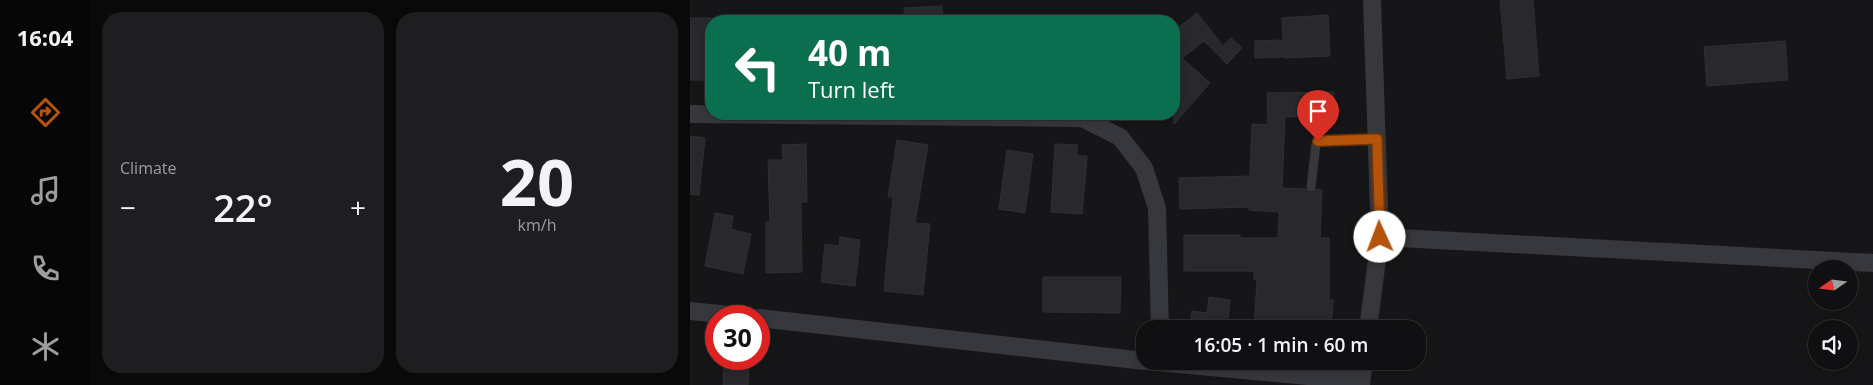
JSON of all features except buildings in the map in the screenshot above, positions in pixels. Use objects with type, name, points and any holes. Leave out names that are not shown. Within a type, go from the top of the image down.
[{"type":"street","points":[[1369,320],[1380,237],[1372,0]]},
{"type":"street","points":[[690,114],[705,114]]},
{"type":"street","points":[[1086,120],[1120,138],[1144,168],[1157,208],[1160,320]]},
{"type":"street","points":[[1380,237],[1873,263]]},
{"type":"street","points":[[690,311],[705,313]]},
{"type":"street","points":[[770,319],[1136,360]]},
{"type":"street","points":[[1232,370],[1361,383],[1363,370]]},
{"type":"lane","points":[[1311,187],[1316,144],[1318,141],[1377,139]]},
{"type":"route","points":[[1318,141],[1377,139],[1380,237]]}]
